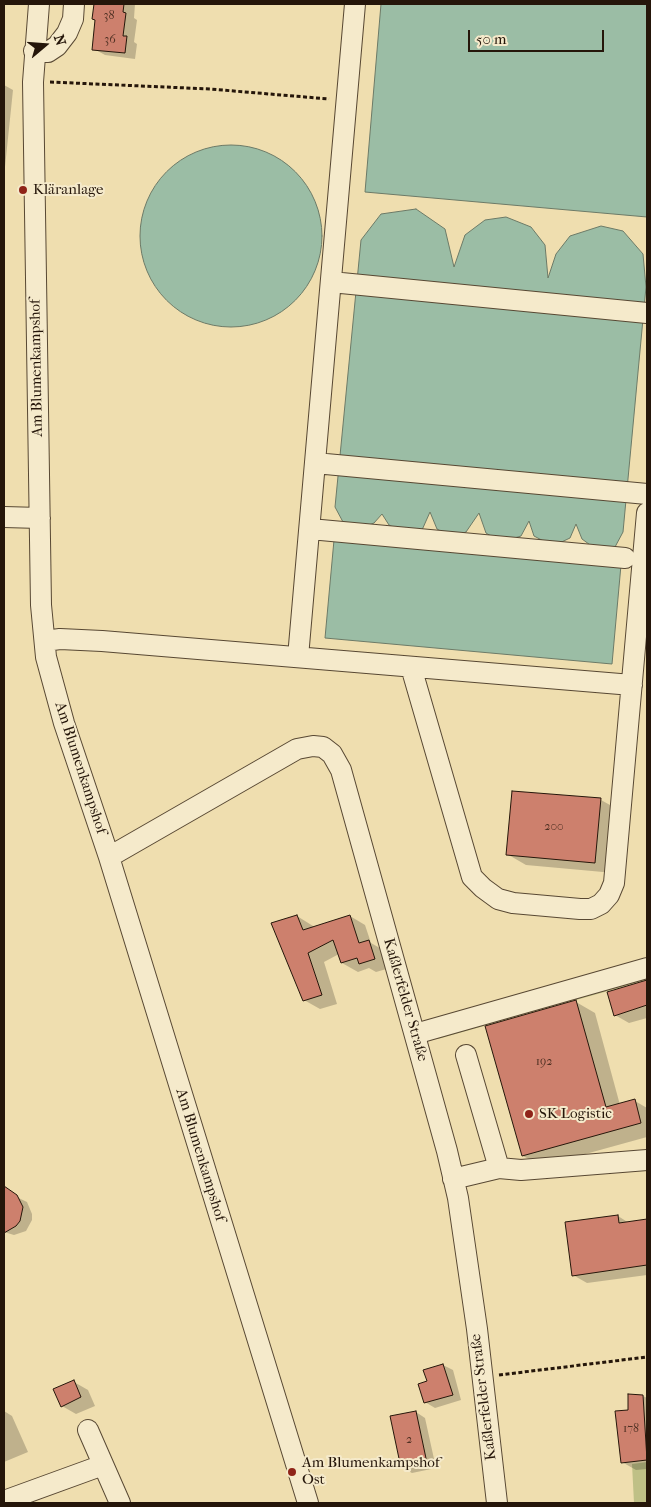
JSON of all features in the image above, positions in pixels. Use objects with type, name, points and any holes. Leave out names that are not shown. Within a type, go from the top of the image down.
[{"type":"street","name":"Am Blumenkampshof","points":[[38,4],[42,51],[41,605],[46,657],[64,723],[108,857],[308,1503]]},
{"type":"street","points":[[42,51],[57,46],[67,33],[72,19],[74,4]]},
{"type":"street","points":[[298,657],[355,4]]},
{"type":"street","points":[[331,282],[647,313]]},
{"type":"street","points":[[315,463],[647,494]]},
{"type":"street","points":[[411,667],[472,877],[498,899],[513,903],[580,909],[592,908],[601,904],[609,895],[614,883],[647,513]]},
{"type":"street","points":[[4,517],[40,518]]},
{"type":"street","points":[[310,529],[625,558]]},
{"type":"street","points":[[45,641],[60,639],[102,641],[632,685]]},
{"type":"street","name":"Kaßlerfelder Straße","points":[[108,857],[297,749],[313,746],[323,747],[332,754],[341,770],[415,1034],[453,1179],[465,1242],[497,1503]]},
{"type":"street","points":[[415,1034],[647,968]]},
{"type":"street","points":[[466,1055],[499,1168]]},
{"type":"street","points":[[453,1179],[499,1168],[520,1170],[647,1160]]},
{"type":"street","points":[[88,1430],[120,1503]]},
{"type":"street","points":[[4,1501],[103,1465]]},
{"type":"path","points":[[42,51],[41,82],[210,90],[347,100]]},
{"type":"path","points":[[482,1377],[647,1357]]},
{"type":"green space","points":[[647,975],[647,980],[438,1039],[439,1034]]},
{"type":"green space","points":[[647,1462],[647,1503],[634,1503],[632,1464]]},
{"type":"shaded area","points":[[381,4],[647,4],[647,217],[365,192]]},
{"type":"shaded area","points":[[240,145],[266,152],[282,160],[301,178],[315,201],[322,227],[322,245],[315,271],[307,287],[289,306],[282,312],[257,323],[240,327],[222,327],[196,320],[180,312],[155,287],[147,271],[142,254],[140,227],[147,201],[155,185],[180,160],[196,152],[213,147]]},
{"type":"shaded area","points":[[416,209],[445,229],[454,267],[465,235],[485,220],[506,217],[531,227],[545,245],[548,278],[556,254],[570,236],[601,226],[623,231],[643,254],[646,287],[623,532],[615,547],[597,550],[582,539],[576,524],[570,538],[553,546],[534,536],[529,521],[521,536],[501,542],[486,533],[479,513],[466,532],[452,537],[437,529],[430,512],[422,530],[406,534],[389,525],[382,514],[374,523],[359,529],[343,522],[335,507],[361,240],[381,214]]},
{"type":"shaded area","points":[[334,540],[621,565],[612,664],[325,638]]},
{"type":"building","points":[[94,4],[124,4],[123,12],[126,13],[123,36],[127,36],[125,53],[92,50],[95,20],[92,19]]},
{"type":"building","points":[[512,791],[601,798],[595,863],[506,855]]},
{"type":"building","points":[[297,915],[303,930],[350,915],[359,943],[369,940],[375,959],[359,964],[357,958],[341,963],[333,940],[308,953],[322,995],[303,1001],[271,923]]},
{"type":"building","points":[[647,980],[647,1005],[614,1016],[607,992]]},
{"type":"building","points":[[576,1000],[606,1107],[635,1099],[641,1123],[522,1156],[485,1026]]},
{"type":"building","points":[[4,1186],[17,1195],[23,1207],[20,1221],[16,1226],[4,1233]]},
{"type":"building","points":[[618,1215],[619,1223],[647,1219],[647,1265],[572,1276],[565,1222]]},
{"type":"building","points":[[443,1364],[453,1395],[424,1403],[418,1384],[427,1381],[423,1370]]},
{"type":"building","points":[[74,1380],[81,1397],[61,1407],[53,1389]]},
{"type":"building","points":[[628,1394],[643,1395],[647,1460],[621,1463],[615,1411],[628,1410]]},
{"type":"building","points":[[416,1411],[427,1463],[401,1468],[390,1416]]},
{"type":"place","name":"Kläranlage","points":[[23,190]]},
{"type":"place","name":"SK Logistic","points":[[529,1114]]},
{"type":"place","name":"Am Blumenkampshof Ost","points":[[292,1472]]}]
